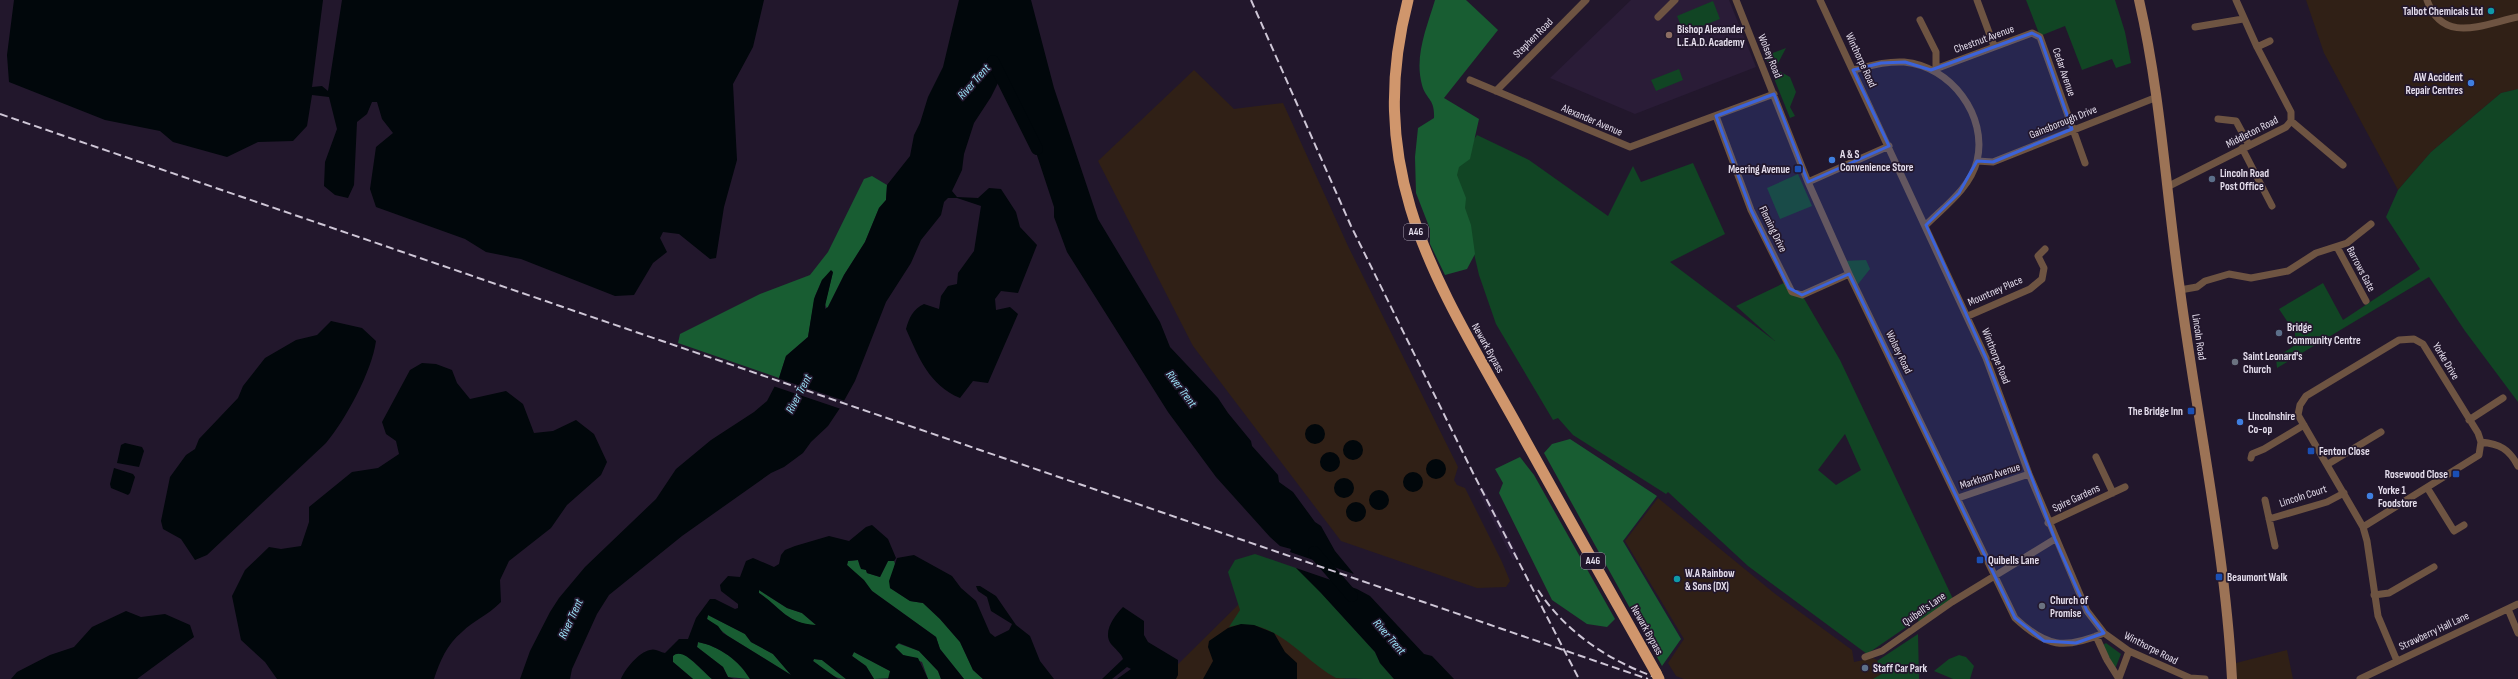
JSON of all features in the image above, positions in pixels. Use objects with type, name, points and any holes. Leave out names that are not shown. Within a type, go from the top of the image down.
[{"type":"highway","name":"Newark Bypass","points":[[1408,0],[1397,54],[1394,86],[1395,137],[1407,200],[1417,235],[1431,267],[1527,444],[1657,676]]},
{"type":"main road","name":"Lincoln Road","points":[[2138,0],[2155,76],[2180,290],[2228,609],[2232,679]]},
{"type":"street","name":"Stephen Road","points":[[1496,91],[1586,0]]},
{"type":"street","points":[[1658,17],[1675,0]]},
{"type":"street","name":"Wolsey Road","points":[[1736,0],[1808,182],[1848,274],[2015,618],[2031,633],[2044,641],[2076,642],[2104,633]]},
{"type":"street","name":"Winthorpe Road","points":[[1820,0],[1968,316],[1986,358],[2028,474],[2087,610],[2104,633],[2129,651],[2190,679],[2205,679]]},
{"type":"street","points":[[1978,0],[1994,46]]},
{"type":"street","name":"Middleton Road","points":[[2169,186],[2286,127],[2291,121],[2291,112],[2243,19],[2236,0]]},
{"type":"street","points":[[2427,0],[2438,19],[2454,29],[2466,28],[2518,16]]},
{"type":"street","points":[[2196,27],[2243,19]]},
{"type":"street","points":[[1920,20],[1936,52],[1937,70]]},
{"type":"street","name":"Chestnut Avenue","points":[[1937,70],[1994,46],[2032,33],[2038,35]]},
{"type":"street","name":"Cedar Avenue","points":[[2038,35],[2085,163]]},
{"type":"street","points":[[2257,47],[2270,41]]},
{"type":"street","points":[[1853,70],[1881,63],[1905,62],[1937,70],[1960,92],[1970,108],[1978,128],[1977,161],[1970,178],[1959,193],[1926,225]]},
{"type":"street","name":"Alexander Avenue","points":[[1470,80],[1630,147],[1774,94]]},
{"type":"street","name":"Gainsborough Drive","points":[[1977,161],[1993,162],[2072,129],[2157,97]]},
{"type":"street","name":"Fleming Drive","points":[[1716,116],[1751,210],[1792,292],[1802,295],[1848,274]]},
{"type":"street","points":[[2218,119],[2236,121],[2272,206]]},
{"type":"street","points":[[2291,121],[2343,165]]},
{"type":"street","points":[[1808,182],[1889,146]]},
{"type":"street","points":[[2180,290],[2197,287],[2205,282],[2229,274],[2252,278],[2288,271],[2316,253],[2348,243],[2371,224]]},
{"type":"street","name":"Barrows Gate","points":[[2337,247],[2366,301]]},
{"type":"street","name":"Mountney Place","points":[[1968,316],[2030,289],[2042,279],[2044,268],[2038,256],[2045,249]]},
{"type":"street","name":"Yorke Drive","points":[[2397,661],[2378,616],[2367,540],[2363,528],[2328,464],[2298,415],[2300,405],[2306,396],[2399,340],[2414,339],[2423,344],[2481,442]]},
{"type":"street","points":[[2469,420],[2503,398]]},
{"type":"street","points":[[2251,458],[2252,454],[2264,450],[2304,425]]},
{"type":"street","points":[[2328,464],[2381,432]]},
{"type":"street","points":[[2363,528],[2428,489],[2479,455],[2481,442],[2495,444],[2505,448],[2518,466]]},
{"type":"street","name":"Spire Gardens","points":[[2096,457],[2113,493]]},
{"type":"street","name":"Markham Avenue","points":[[1958,498],[2028,474]]},
{"type":"street","name":"Spire Gardens","points":[[2048,523],[2125,487]]},
{"type":"street","points":[[2428,489],[2454,531],[2464,525]]},
{"type":"street","name":"Lincoln Court","points":[[2269,519],[2327,502],[2344,493]]},
{"type":"street","name":"Lincoln Court","points":[[2265,500],[2275,546]]},
{"type":"street","name":"Quibell's Lane","points":[[1865,657],[1882,651],[1952,602],[2055,539]]},
{"type":"street","points":[[2374,595],[2389,593],[2434,567]]},
{"type":"street","name":"Strawberry Hall Lane","points":[[2360,679],[2518,604]]},
{"type":"street","points":[[2508,609],[2518,634]]},
{"type":"street","points":[[2096,636],[2114,674],[2119,679],[2129,651]]},
{"type":"highlighted area","points":[[2032,33],[2040,37],[2072,129],[1993,162],[1977,161],[1959,193],[1926,225],[1986,358],[2055,539],[2087,611],[2104,633],[2076,643],[2044,641],[2015,618],[1849,274],[1802,295],[1789,288],[1751,210],[1716,116],[1774,94],[1808,182],[1889,146],[1853,70],[1881,63],[1905,62],[1931,70]]},
{"type":"shaded area","name":"Bishop Alexander L.E.A.D. Academy","points":[[1631,0],[1729,0],[1756,67],[1635,114],[1550,78]]},
{"type":"shaded area","points":[[2306,0],[2518,0],[2518,89],[2501,93],[2431,152],[2398,190],[2324,53]]},
{"type":"shaded area","points":[[1194,70],[1234,109],[1283,103],[1348,246],[1458,467],[1454,480],[1457,485],[1465,488],[1502,562],[1510,581],[1506,587],[1477,588],[1341,541],[1193,346],[1098,161]]},
{"type":"shaded area","points":[[1483,487],[1519,557],[1513,560],[1478,490]]},
{"type":"shaded area","points":[[1658,498],[1774,593],[1852,650],[1854,662],[1873,658],[1877,660],[1890,679],[1684,679],[1676,676],[1668,663],[1684,639],[1625,541]]},
{"type":"shaded area","points":[[1239,604],[1345,679],[1163,679]]},
{"type":"shaded area","points":[[2287,650],[2293,679],[2237,679],[2236,663]]},
{"type":"green space","points":[[1435,0],[1466,0],[1498,30],[1444,98],[1479,119],[1470,159],[1459,167],[1457,175],[1466,198],[1465,208],[1471,225],[1475,254],[1467,269],[1445,275],[1430,244],[1430,229],[1416,193],[1415,157],[1418,128],[1434,118],[1432,103],[1422,85],[1420,74],[1420,52]]},
{"type":"green space","points":[[2026,0],[2115,0],[2125,32],[2131,63],[2116,68],[2112,59],[2082,70],[2065,26],[2040,36]]},
{"type":"green space","points":[[1713,1],[1720,19],[1684,33],[1677,16]]},
{"type":"green space","points":[[1786,48],[1775,69],[1790,77],[1796,92],[1790,107],[1795,116],[1790,118],[1765,56]]},
{"type":"green space","points":[[1679,69],[1683,80],[1656,91],[1651,80]]},
{"type":"green space","points":[[2518,89],[2518,402],[2465,331],[2429,277],[2277,368],[2276,358],[2295,345],[2295,333],[2279,309],[2323,283],[2343,320],[2420,269],[2386,217],[2398,190],[2431,152],[2501,93]]},
{"type":"green space","points":[[1477,135],[1529,160],[1608,216],[1633,166],[1641,182],[1693,163],[1725,234],[1670,262],[1775,341],[1736,306],[1786,282],[1789,288],[1802,295],[1840,360],[1954,601],[1920,626],[1918,619],[1867,654],[1748,566],[1668,492],[1666,494],[1573,435],[1558,418],[1553,420],[1496,324],[1479,275],[1454,168]],"holes":[[[1845,434],[1861,470],[1836,485],[1818,470]]]},
{"type":"green space","points":[[1798,174],[1812,206],[1780,219],[1767,188]]},
{"type":"green space","points":[[872,176],[887,185],[886,200],[879,208],[865,242],[844,275],[827,309],[825,304],[833,272],[822,280],[815,296],[808,337],[786,356],[779,378],[678,343],[680,334],[760,294],[810,275],[828,252],[864,179]]},
{"type":"green space","points":[[1866,260],[1870,269],[1855,288],[1842,261]]},
{"type":"green space","points":[[1570,439],[1657,496],[1623,541],[1681,639],[1662,666],[1544,453],[1552,444]]},
{"type":"green space","points":[[1520,457],[1534,475],[1615,619],[1607,627],[1587,624],[1552,600],[1499,493],[1503,483],[1495,469]]},
{"type":"green space","points":[[1255,554],[1296,568],[1305,575],[1375,652],[1380,663],[1394,679],[1336,678],[1323,670],[1286,640],[1273,632],[1259,627],[1245,625],[1229,627],[1240,610],[1228,572],[1235,560]]},
{"type":"green space","points":[[858,560],[860,567],[866,570],[867,573],[880,577],[888,561],[894,561],[895,564],[890,588],[910,601],[923,603],[940,619],[960,642],[973,670],[983,679],[964,679],[940,649],[936,637],[872,591],[847,565],[848,561]]},
{"type":"green space","points":[[759,590],[787,608],[802,613],[816,625],[799,622],[792,619],[759,593]]},
{"type":"green space","points":[[708,615],[745,634],[751,642],[773,654],[791,675],[728,636],[707,619]]},
{"type":"green space","points":[[1918,634],[1919,679],[1873,679],[1885,672],[1877,661]]},
{"type":"green space","points":[[698,642],[714,647],[728,655],[741,666],[750,679],[728,677],[723,667],[697,647]]},
{"type":"green space","points":[[897,643],[919,651],[938,671],[941,679],[928,679],[922,662],[903,655],[895,647]]},
{"type":"green space","points":[[2106,643],[2121,654],[2115,669],[2103,645]]},
{"type":"green space","points":[[854,652],[890,671],[890,678],[874,679],[866,666],[852,656]]},
{"type":"green space","points":[[676,653],[685,654],[712,679],[693,679],[673,662],[672,657]]},
{"type":"green space","points":[[1959,655],[1966,657],[1974,666],[1970,679],[1953,679],[1934,671],[1949,659]]},
{"type":"green space","points":[[814,659],[822,660],[846,679],[841,679],[828,673],[813,661]]},
{"type":"water","points":[[14,0],[323,0],[312,87],[322,86],[328,91],[342,0],[764,0],[753,47],[733,84],[737,160],[724,207],[716,258],[710,259],[679,234],[663,232],[660,238],[667,252],[653,263],[634,295],[615,296],[521,259],[486,252],[465,239],[376,207],[370,189],[376,147],[393,133],[382,119],[377,102],[372,102],[367,114],[357,122],[354,185],[348,198],[335,195],[324,186],[325,162],[337,129],[329,97],[312,95],[307,126],[293,141],[258,142],[227,157],[173,142],[160,131],[105,120],[9,82],[7,55]]},
{"type":"water","points":[[959,0],[1031,0],[1054,88],[1098,219],[1160,322],[1170,347],[1218,398],[1251,441],[1252,446],[1278,475],[1279,482],[1293,492],[1315,522],[1321,526],[1335,551],[1354,574],[1290,552],[1291,549],[1280,546],[1270,537],[1216,477],[1168,412],[1067,252],[1054,217],[1054,207],[1025,119],[1004,71],[991,97],[974,123],[964,154],[962,170],[952,191],[957,197],[978,198],[989,188],[1001,189],[1016,212],[1020,227],[1037,245],[1018,293],[1001,291],[995,299],[996,310],[1010,307],[1018,314],[988,383],[973,381],[960,398],[949,392],[940,386],[926,370],[906,329],[912,314],[920,306],[924,304],[939,309],[941,296],[948,286],[957,284],[958,273],[974,251],[981,206],[957,198],[948,198],[944,202],[941,215],[921,240],[911,263],[886,302],[855,381],[828,426],[811,442],[803,453],[784,467],[771,473],[682,536],[609,595],[597,614],[572,669],[570,679],[520,679],[530,651],[550,612],[559,598],[585,567],[656,499],[676,469],[711,440],[754,412],[767,401],[779,378],[786,356],[808,337],[814,299],[822,280],[831,270],[833,272],[825,309],[828,307],[844,275],[865,242],[879,208],[886,200],[887,185],[910,156],[914,135],[920,123],[928,97],[943,67]]},
{"type":"water","points":[[331,321],[362,328],[376,341],[374,353],[364,380],[350,408],[326,443],[207,555],[195,560],[181,539],[163,529],[161,521],[170,477],[186,455],[195,449],[199,439],[238,398],[243,386],[265,358],[296,340],[317,335]]},
{"type":"water","points":[[422,363],[436,364],[452,370],[457,383],[470,399],[506,391],[523,404],[534,433],[553,431],[576,420],[594,434],[607,462],[601,475],[567,505],[551,528],[509,561],[500,580],[501,602],[467,628],[452,642],[442,659],[434,679],[277,679],[265,662],[241,640],[232,596],[245,570],[269,547],[281,549],[301,546],[309,522],[309,507],[352,472],[378,468],[399,454],[396,441],[386,434],[382,422],[410,370]]},
{"type":"water","points":[[1311,424],[1319,424],[1325,430],[1325,438],[1319,444],[1311,444],[1305,438],[1305,430]]},
{"type":"water","points":[[1349,440],[1357,440],[1363,446],[1363,454],[1357,460],[1349,460],[1343,454],[1343,446]]},
{"type":"water","points":[[125,443],[142,447],[144,451],[139,467],[117,463],[121,445]]},
{"type":"water","points":[[1326,452],[1334,452],[1340,458],[1340,466],[1334,472],[1326,472],[1320,466],[1320,458]]},
{"type":"water","points":[[1432,459],[1440,459],[1446,465],[1446,473],[1440,479],[1432,479],[1426,473],[1426,465]]},
{"type":"water","points":[[114,468],[133,474],[135,477],[128,495],[111,488],[110,484]]},
{"type":"water","points":[[1409,472],[1417,472],[1423,478],[1423,486],[1417,492],[1409,492],[1403,486],[1403,478]]},
{"type":"water","points":[[1340,478],[1348,478],[1354,484],[1354,492],[1348,498],[1340,498],[1334,492],[1334,484]]},
{"type":"water","points":[[1375,490],[1383,490],[1389,496],[1389,504],[1383,510],[1375,510],[1369,504],[1369,496]]},
{"type":"water","points":[[1352,502],[1360,502],[1366,508],[1366,516],[1360,522],[1352,522],[1346,516],[1346,508]]},
{"type":"water","points":[[872,525],[888,539],[896,558],[894,561],[888,561],[880,577],[867,573],[866,570],[861,569],[858,560],[848,561],[847,565],[864,580],[872,591],[936,637],[940,649],[964,679],[941,679],[938,671],[919,651],[899,643],[895,647],[903,655],[918,658],[928,679],[888,679],[890,671],[854,652],[852,656],[866,666],[874,679],[846,679],[822,660],[814,659],[813,661],[838,679],[750,679],[741,666],[728,655],[714,647],[698,642],[697,647],[723,667],[728,677],[734,679],[712,679],[693,661],[682,654],[677,654],[673,656],[673,662],[693,679],[621,679],[637,657],[646,651],[656,650],[665,653],[679,639],[688,639],[696,618],[710,599],[715,599],[735,609],[738,608],[738,604],[721,591],[720,585],[728,576],[740,577],[746,561],[753,558],[774,567],[779,564],[781,555],[785,550],[829,536],[849,541],[866,527]],"holes":[[[759,590],[787,608],[802,613],[816,625],[806,624],[790,618],[759,593]],[[708,615],[745,634],[751,642],[773,654],[791,675],[723,633],[718,626],[707,619]]]},
{"type":"water","points":[[914,555],[952,576],[961,588],[976,601],[990,633],[995,637],[1009,630],[1012,624],[991,611],[987,597],[978,591],[976,586],[980,586],[996,596],[1016,625],[1030,636],[1040,661],[1054,679],[983,679],[973,670],[960,642],[940,619],[923,603],[910,601],[890,588],[889,581],[897,558]]},
{"type":"water","points":[[1296,568],[1357,589],[1370,596],[1424,654],[1432,656],[1454,679],[1394,679],[1380,663],[1375,652]]},
{"type":"water","points":[[1123,607],[1144,621],[1144,635],[1148,642],[1178,660],[1178,675],[1176,679],[1117,679],[1131,669],[1127,667],[1112,679],[1102,679],[1123,659],[1111,644],[1108,634],[1113,619]]},
{"type":"water","points":[[126,611],[141,617],[165,614],[190,625],[194,637],[137,679],[11,679],[17,672],[50,655],[74,647],[92,627]]},
{"type":"water","points":[[1241,624],[1254,625],[1274,633],[1285,652],[1297,663],[1297,679],[1203,679],[1213,661],[1208,647],[1209,641],[1228,628]]},
{"type":"pier","points":[[777,378],[845,401],[841,409],[773,386]]},
{"type":"waterway","name":"River Trent","points":[[993,61],[1037,149]]},
{"type":"waterway","name":"River Trent","points":[[1314,552],[1352,596]]},
{"type":"railway","points":[[1251,0],[1351,226],[1473,473],[1579,679]]},
{"type":"railway","points":[[0,114],[1648,679]]},
{"type":"railway","points":[[1538,590],[1563,620],[1592,645],[1625,665],[1661,679]]},
{"type":"place","name":"Talbot Chemicals Ltd","points":[[2491,11]]},
{"type":"place","name":"Bishop Alexander L.E.A.D. Academy","points":[[1669,35]]},
{"type":"place","name":"AW Accident Repair Centres","points":[[2471,83]]},
{"type":"place","name":"A & S Convenience Store","points":[[1832,160]]},
{"type":"place","name":"Meering Avenue","points":[[1798,169]]},
{"type":"place","name":"Lincoln Road Post Office","points":[[2212,179]]},
{"type":"place","name":"Bridge Community Centre","points":[[2279,333]]},
{"type":"place","name":"Saint Leonard's Church","points":[[2235,362]]},
{"type":"place","name":"The Bridge Inn","points":[[2191,411]]},
{"type":"place","name":"Lincolnshire Co-op","points":[[2240,422]]},
{"type":"place","name":"Fenton Close","points":[[2311,451]]},
{"type":"place","name":"Rosewood Close","points":[[2456,474]]},
{"type":"place","name":"Yorke 1 Foodstore","points":[[2370,496]]},
{"type":"place","name":"Quibells Lane","points":[[1980,560]]},
{"type":"place","name":"Beaumont Walk","points":[[2219,577]]},
{"type":"place","name":"W.A Rainbow & Sons (DX)","points":[[1677,579]]},
{"type":"place","name":"Church of Promise","points":[[2042,606]]},
{"type":"place","name":"Staff Car Park","points":[[1865,668]]}]
